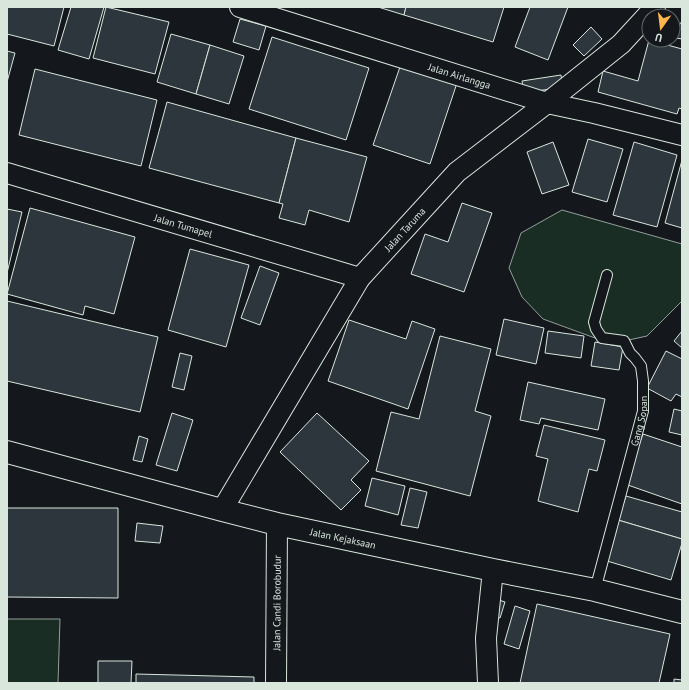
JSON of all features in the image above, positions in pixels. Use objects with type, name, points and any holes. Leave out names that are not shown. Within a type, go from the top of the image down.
[{"type":"main road","name":"Jalan Kejaksaan","points":[[7,452],[277,524],[595,590],[682,612]]},
{"type":"street","name":"Jalan Airlangga","points":[[240,7],[547,103],[682,135]]},
{"type":"street","name":"Jalan Taruma","points":[[222,510],[360,278],[457,172],[621,44],[655,7]]},
{"type":"street","name":"Jalan Tumapel","points":[[7,173],[360,278]]},
{"type":"street","name":"Jalan Candi Borobudur","points":[[276,683],[277,524]]},
{"type":"street","points":[[488,683],[486,638],[493,570]]},
{"type":"lane","name":"Gang Sopan","points":[[595,590],[643,411],[643,381],[641,366],[636,358],[630,353],[624,340],[602,338],[596,329],[594,322],[607,275]]},
{"type":"green space","points":[[562,210],[682,244],[682,301],[647,336],[624,341],[595,338],[543,319],[522,297],[509,268],[521,233]]},
{"type":"green space","points":[[7,619],[60,619],[58,683],[7,683]]},
{"type":"building","points":[[7,7],[64,7],[54,46],[7,34]]},
{"type":"building","points":[[71,7],[104,7],[89,59],[58,50]]},
{"type":"building","points":[[106,7],[169,22],[155,74],[93,58]]},
{"type":"building","points":[[378,7],[406,7],[404,15]]},
{"type":"building","points":[[406,7],[504,7],[493,42],[404,15]]},
{"type":"building","points":[[530,7],[568,7],[548,60],[515,47]]},
{"type":"building","points":[[240,19],[266,26],[259,50],[233,42]]},
{"type":"building","points":[[681,23],[682,23],[681,39]]},
{"type":"building","points":[[591,27],[602,39],[584,56],[573,45]]},
{"type":"building","points":[[171,34],[210,45],[196,94],[157,82]]},
{"type":"building","points":[[272,37],[369,68],[346,140],[249,109]]},
{"type":"building","points":[[210,45],[244,56],[229,104],[196,94]]},
{"type":"building","points":[[647,48],[682,49],[682,109],[679,108],[677,114],[598,92],[603,71],[638,81]]},
{"type":"building","points":[[7,51],[15,53],[7,82]]},
{"type":"building","points":[[401,64],[457,83],[430,164],[373,145]]},
{"type":"building","points":[[35,69],[157,100],[141,166],[19,135]]},
{"type":"building","points":[[561,75],[563,87],[524,93],[522,81]]},
{"type":"building","points":[[167,102],[296,138],[279,203],[149,168]]},
{"type":"building","points":[[296,138],[367,157],[349,222],[309,210],[305,225],[279,218],[283,204],[279,203]]},
{"type":"building","points":[[588,139],[623,149],[607,202],[572,192]]},
{"type":"building","points":[[553,142],[569,185],[542,194],[527,152]]},
{"type":"building","points":[[634,142],[677,155],[657,227],[613,215]]},
{"type":"building","points":[[682,160],[682,228],[665,223]]},
{"type":"building","points":[[462,203],[492,213],[464,292],[411,274],[425,234],[448,242]]},
{"type":"building","points":[[30,208],[135,237],[114,314],[85,306],[83,315],[7,294]]},
{"type":"building","points":[[7,209],[22,212],[7,273]]},
{"type":"building","points":[[190,249],[249,265],[226,347],[168,330]]},
{"type":"building","points":[[260,266],[279,273],[260,325],[241,318]]},
{"type":"building","points":[[7,301],[158,337],[140,412],[7,381]]},
{"type":"building","points":[[504,319],[544,328],[536,364],[496,355]]},
{"type":"building","points":[[349,320],[406,339],[412,321],[435,329],[408,409],[328,381]]},
{"type":"building","points":[[548,331],[584,336],[581,358],[545,353]]},
{"type":"building","points":[[682,331],[682,348],[674,341]]},
{"type":"building","points":[[440,336],[491,349],[475,411],[491,416],[470,496],[376,471],[391,412],[419,419]]},
{"type":"building","points":[[595,342],[623,347],[619,370],[591,366]]},
{"type":"building","points":[[666,351],[682,359],[682,397],[676,394],[671,401],[647,388]]},
{"type":"building","points":[[180,353],[192,356],[184,390],[172,387]]},
{"type":"building","points":[[528,382],[605,399],[598,430],[541,418],[539,424],[520,420]]},
{"type":"building","points":[[674,409],[682,411],[682,435],[669,432]]},
{"type":"building","points":[[172,413],[193,420],[177,471],[156,465]]},
{"type":"building","points":[[317,413],[369,461],[351,480],[361,490],[341,510],[280,452]]},
{"type":"building","points":[[544,425],[605,440],[597,471],[589,469],[578,512],[538,501],[548,459],[536,456]]},
{"type":"building","points":[[643,434],[682,447],[682,504],[625,484]]},
{"type":"building","points":[[139,436],[148,439],[142,462],[133,460]]},
{"type":"building","points":[[372,478],[405,486],[398,515],[365,506]]},
{"type":"building","points":[[410,488],[427,492],[418,528],[401,525]]},
{"type":"building","points":[[626,496],[682,512],[682,539],[618,520]]},
{"type":"building","points":[[7,508],[118,508],[118,598],[7,597]]},
{"type":"building","points":[[618,520],[682,539],[671,580],[607,561]]},
{"type":"building","points":[[137,523],[163,526],[160,543],[135,541]]},
{"type":"building","points":[[496,599],[505,602],[500,618],[492,616]]},
{"type":"building","points":[[537,604],[670,634],[659,683],[520,683]]},
{"type":"building","points":[[515,606],[530,611],[519,649],[504,644]]},
{"type":"building","points":[[98,661],[132,661],[131,683],[98,683]]},
{"type":"building","points":[[136,674],[254,677],[254,683],[136,683]]},
{"type":"building","points":[[674,679],[682,680],[682,683],[674,683]]}]
